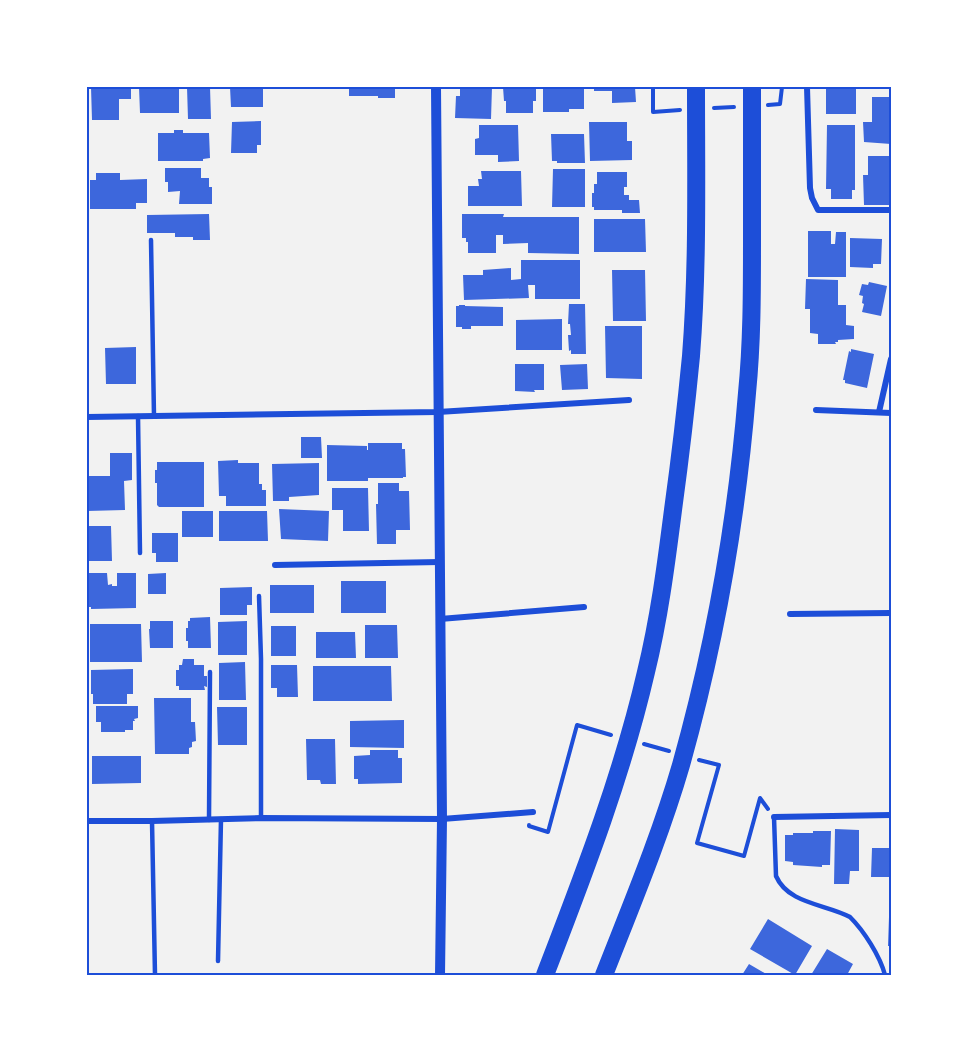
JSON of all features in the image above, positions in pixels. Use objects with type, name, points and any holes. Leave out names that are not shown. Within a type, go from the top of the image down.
[{"type":"highway","points":[[686,87],[696,205]]},
{"type":"highway","points":[[545,975],[591,854],[628,739],[646,674],[657,620],[676,491],[691,355],[696,205],[696,87]]},
{"type":"highway","points":[[604,975],[649,860],[680,766],[702,682],[723,578],[748,392],[752,311],[753,87]]},
{"type":"street","points":[[436,87],[442,819],[440,975]]},
{"type":"street","points":[[807,87],[810,188],[818,210],[891,210]]},
{"type":"street","points":[[879,412],[891,359]]},
{"type":"street","points":[[87,417],[438,412],[629,400]]},
{"type":"street","points":[[816,410],[891,413]]},
{"type":"street","points":[[274,565],[440,562]]},
{"type":"street","points":[[440,619],[584,607]]},
{"type":"street","points":[[790,614],[891,613]]},
{"type":"street","points":[[87,821],[261,818],[442,819],[533,812]]},
{"type":"street","points":[[774,817],[891,815]]},
{"type":"lane","points":[[151,240],[154,416]]},
{"type":"lane","points":[[138,416],[140,553]]},
{"type":"lane","points":[[259,596],[261,818]]},
{"type":"lane","points":[[209,820],[210,672]]},
{"type":"lane","points":[[774,817],[776,876],[779,882],[789,893],[850,917],[856,922],[875,952],[885,975]]},
{"type":"lane","points":[[218,961],[221,819]]},
{"type":"lane","points":[[152,821],[155,975]]},
{"type":"building","points":[[91,87],[131,87],[131,99],[119,99],[119,120],[92,120]]},
{"type":"building","points":[[139,87],[179,87],[179,113],[140,113]]},
{"type":"building","points":[[187,87],[210,87],[211,119],[188,119]]},
{"type":"building","points":[[230,87],[263,87],[263,107],[231,107]]},
{"type":"building","points":[[349,87],[395,87],[395,98],[349,96]]},
{"type":"building","points":[[460,87],[492,87],[491,119],[455,118],[456,96],[460,96]]},
{"type":"building","points":[[503,87],[536,87],[533,113],[506,113]]},
{"type":"building","points":[[543,87],[584,87],[584,109],[569,109],[569,112],[543,112]]},
{"type":"building","points":[[594,87],[635,87],[636,102],[612,103],[612,91],[594,91]]},
{"type":"building","points":[[826,87],[856,87],[856,114],[826,114]]},
{"type":"building","points":[[872,97],[891,97],[891,144],[864,142],[863,122],[872,122]]},
{"type":"building","points":[[261,121],[261,145],[257,145],[257,153],[231,153],[232,122]]},
{"type":"building","points":[[589,122],[627,122],[627,141],[632,141],[632,160],[590,161]]},
{"type":"building","points":[[479,125],[518,125],[519,161],[498,162],[498,155],[475,155],[475,139],[479,138]]},
{"type":"building","points":[[827,125],[855,125],[855,190],[852,190],[852,199],[831,199],[831,189],[826,189]]},
{"type":"building","points":[[174,130],[183,130],[183,133],[209,133],[210,158],[203,159],[203,161],[158,161],[158,133],[174,133]]},
{"type":"building","points":[[551,134],[584,134],[585,163],[552,161]]},
{"type":"building","points":[[868,156],[891,156],[891,205],[864,205],[863,175],[868,175]]},
{"type":"building","points":[[165,168],[201,168],[201,178],[209,178],[209,187],[212,187],[212,204],[179,204],[180,191],[168,192]]},
{"type":"building","points":[[553,169],[585,169],[585,207],[552,207]]},
{"type":"building","points":[[481,171],[521,171],[522,206],[468,206],[468,186],[479,186],[478,179],[482,179]]},
{"type":"building","points":[[597,172],[627,172],[627,187],[624,187],[624,195],[629,195],[629,200],[639,200],[640,213],[622,213],[622,210],[594,210],[592,193],[594,193],[594,184],[597,184]]},
{"type":"building","points":[[96,173],[120,173],[120,180],[147,179],[147,203],[136,203],[136,209],[90,209],[90,180],[96,180]]},
{"type":"building","points":[[209,214],[210,240],[175,237],[175,233],[147,233],[147,215]]},
{"type":"building","points":[[462,214],[504,214],[503,217],[579,217],[579,254],[528,253],[528,243],[503,244],[503,235],[496,235],[496,253],[468,253],[468,242],[466,238],[462,238]]},
{"type":"building","points":[[594,219],[645,219],[646,252],[594,252]]},
{"type":"building","points":[[808,231],[831,231],[831,244],[835,244],[836,232],[846,232],[846,277],[808,277]]},
{"type":"building","points":[[850,238],[882,239],[881,264],[873,264],[873,268],[850,267]]},
{"type":"building","points":[[521,260],[580,260],[580,299],[535,299],[535,285],[528,285],[529,298],[464,300],[463,275],[483,275],[483,270],[511,268],[511,280],[521,279]]},
{"type":"building","points":[[612,270],[645,270],[646,321],[613,321]]},
{"type":"building","points":[[806,279],[838,280],[838,305],[846,305],[846,325],[854,326],[854,339],[838,340],[836,344],[818,344],[818,334],[810,333],[810,309],[805,309]]},
{"type":"building","points":[[869,282],[887,286],[881,316],[862,312],[863,296],[859,295],[862,284],[868,285]]},
{"type":"building","points":[[569,304],[585,304],[586,354],[571,354],[571,350],[569,351],[568,335],[571,335],[570,324],[568,324]]},
{"type":"building","points":[[456,306],[503,307],[503,326],[471,326],[471,329],[456,327]]},
{"type":"building","points":[[562,319],[562,350],[516,350],[516,320]]},
{"type":"building","points":[[605,326],[642,326],[642,379],[606,378]]},
{"type":"building","points":[[136,347],[136,384],[106,384],[105,348]]},
{"type":"building","points":[[851,349],[874,354],[867,388],[845,383],[843,380]]},
{"type":"building","points":[[515,364],[544,364],[544,390],[515,391]]},
{"type":"building","points":[[587,364],[588,389],[562,390],[560,365]]},
{"type":"building","points":[[301,437],[321,437],[322,458],[301,458]]},
{"type":"building","points":[[368,443],[402,443],[402,449],[405,449],[406,477],[368,478],[368,481],[327,481],[327,445],[367,446],[368,450]]},
{"type":"building","points":[[110,453],[132,453],[132,480],[124,481],[125,510],[87,511],[87,476],[110,476]]},
{"type":"building","points":[[238,460],[238,463],[259,463],[259,484],[262,484],[262,490],[266,490],[266,506],[226,506],[226,496],[219,496],[218,461]]},
{"type":"building","points":[[157,462],[204,462],[204,507],[159,507],[157,505],[157,483],[155,483]]},
{"type":"building","points":[[319,463],[319,495],[289,497],[289,501],[273,501],[272,464]]},
{"type":"building","points":[[378,483],[399,483],[399,491],[409,491],[410,530],[396,530],[396,544],[377,544]]},
{"type":"building","points":[[332,488],[368,488],[369,531],[343,531],[343,510],[332,510]]},
{"type":"building","points":[[279,509],[329,511],[328,541],[281,539]]},
{"type":"building","points":[[182,511],[213,511],[213,537],[182,537]]},
{"type":"building","points":[[219,511],[267,511],[268,541],[219,541]]},
{"type":"building","points":[[87,526],[111,526],[112,561],[87,561]]},
{"type":"building","points":[[152,533],[178,533],[178,562],[156,562],[156,553],[152,553]]},
{"type":"building","points":[[88,573],[107,573],[108,585],[117,586],[117,573],[136,573],[136,608],[91,609],[89,607]]},
{"type":"building","points":[[166,573],[166,594],[148,594],[148,574]]},
{"type":"building","points":[[341,581],[386,581],[386,613],[341,613]]},
{"type":"building","points":[[270,585],[314,585],[314,613],[270,613]]},
{"type":"building","points":[[252,587],[252,605],[247,605],[247,615],[220,615],[220,588]]},
{"type":"building","points":[[210,617],[211,648],[188,648],[186,628],[188,628],[190,618]]},
{"type":"building","points":[[150,621],[173,621],[173,648],[150,648]]},
{"type":"building","points":[[247,621],[247,655],[218,655],[218,622]]},
{"type":"building","points":[[90,624],[141,624],[142,662],[90,662]]},
{"type":"building","points":[[365,625],[397,625],[398,658],[365,658]]},
{"type":"building","points":[[271,626],[296,626],[296,656],[271,656]]},
{"type":"building","points":[[316,632],[355,632],[356,658],[316,658]]},
{"type":"building","points":[[183,659],[194,659],[194,665],[204,665],[204,676],[207,676],[205,690],[179,690],[179,686],[176,686],[176,670],[179,670]]},
{"type":"building","points":[[245,662],[246,700],[219,700],[219,663]]},
{"type":"building","points":[[271,665],[297,665],[298,697],[277,697],[277,688],[271,688]]},
{"type":"building","points":[[313,666],[391,666],[392,701],[313,701]]},
{"type":"building","points":[[133,669],[133,694],[127,694],[127,704],[93,704],[91,670]]},
{"type":"building","points":[[154,698],[191,698],[191,722],[195,722],[196,741],[192,742],[189,754],[155,754]]},
{"type":"building","points":[[96,706],[138,706],[138,718],[133,721],[133,730],[101,732],[101,722],[96,722]]},
{"type":"building","points":[[217,707],[247,707],[247,745],[218,745]]},
{"type":"building","points":[[404,720],[404,748],[350,747],[350,721]]},
{"type":"building","points":[[306,739],[335,739],[336,784],[321,784],[320,780],[307,780]]},
{"type":"building","points":[[370,750],[398,750],[398,758],[402,758],[402,783],[358,784],[358,779],[354,779],[354,756],[370,755]]},
{"type":"building","points":[[92,756],[141,756],[141,783],[92,784]]},
{"type":"building","points":[[835,829],[859,830],[859,871],[850,871],[849,884],[834,884]]},
{"type":"building","points":[[813,831],[831,831],[830,865],[822,865],[822,867],[793,865],[793,862],[785,861],[785,835],[813,833]]},
{"type":"building","points":[[872,848],[891,848],[891,877],[871,877]]},
{"type":"building","points":[[889,917],[891,917],[891,946],[888,946]]},
{"type":"building","points":[[768,919],[812,946],[795,975],[750,949]]},
{"type":"building","points":[[827,949],[853,964],[847,975],[811,975]]},
{"type":"building","points":[[749,964],[768,975],[742,975]]}]
